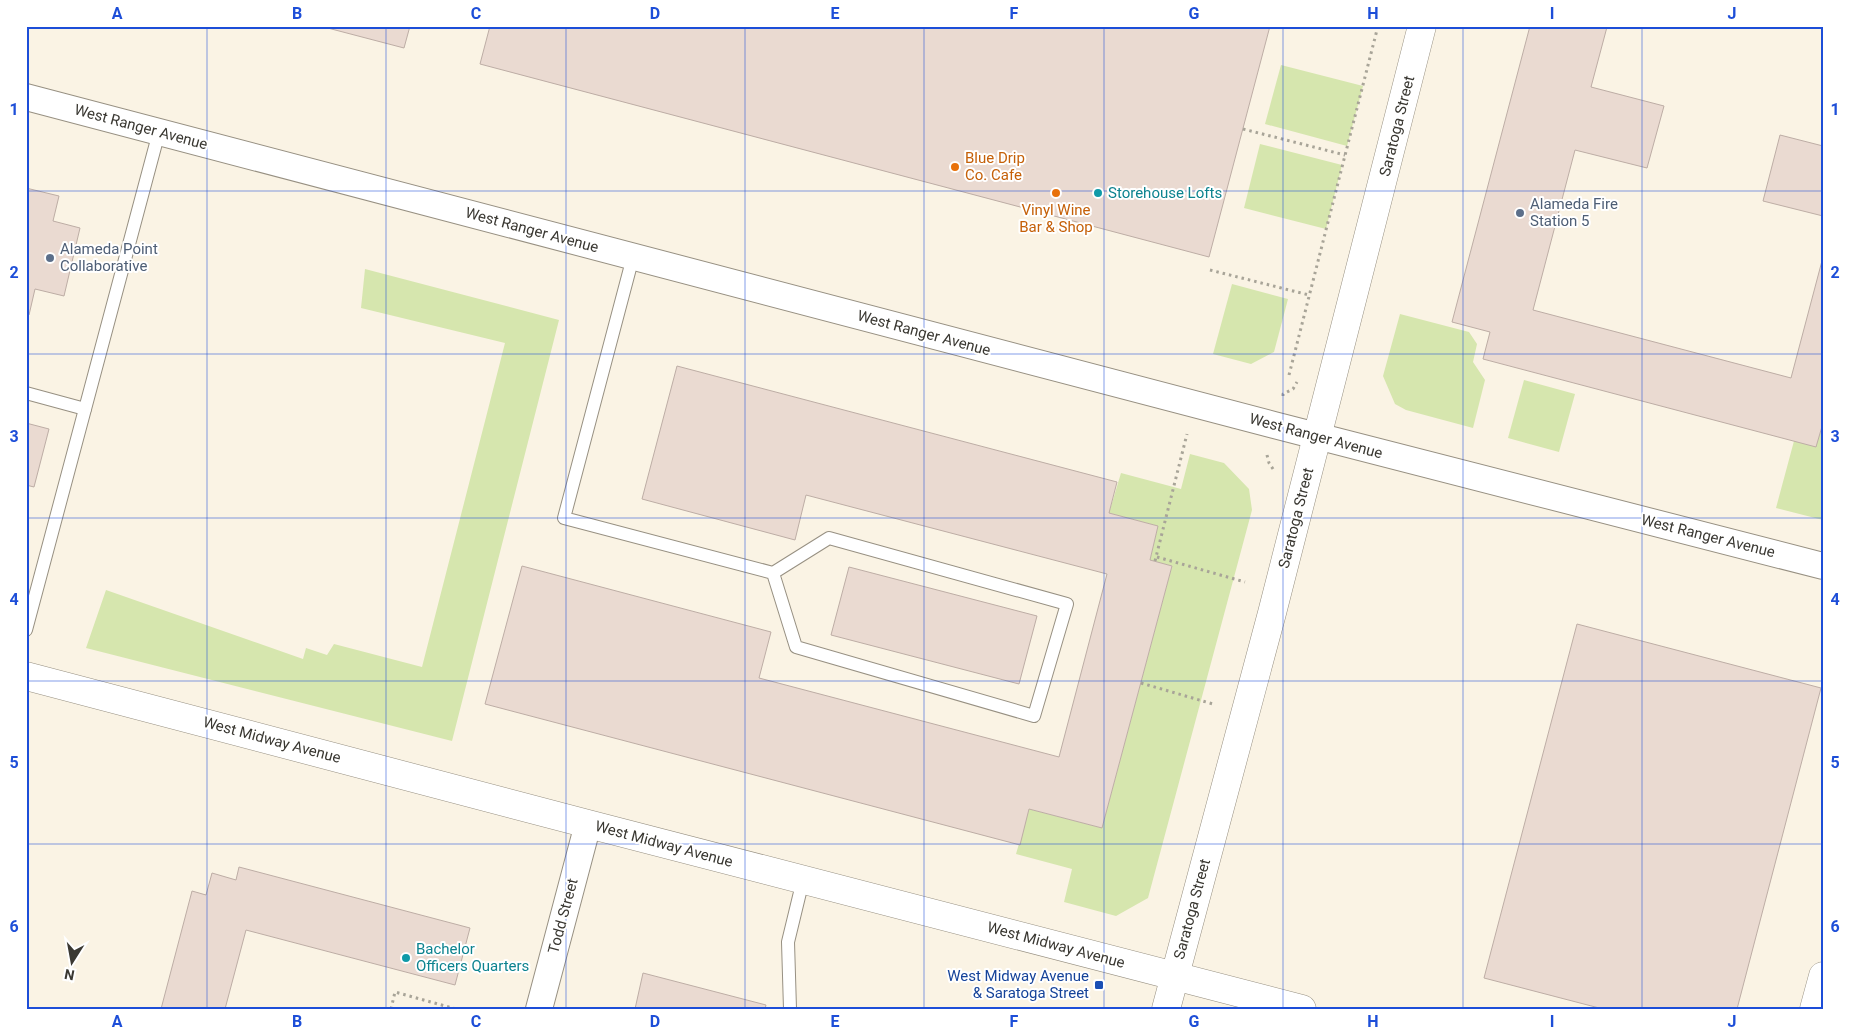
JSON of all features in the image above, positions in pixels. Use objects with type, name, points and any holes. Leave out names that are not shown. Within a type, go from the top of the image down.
[{"type":"street","name":"Saratoga Street","points":[[1166,1009],[1272,613],[1422,26]]},
{"type":"street","name":"West Ranger Avenue","points":[[26,97],[1316,436],[1823,566]]},
{"type":"street","name":"West Midway Avenue","points":[[26,676],[1302,1009]]},
{"type":"street","name":"Todd Street","points":[[539,1009],[588,824]]},
{"type":"street","points":[[1814,1009],[1823,976]]},
{"type":"lane","points":[[26,630],[159,132]]},
{"type":"lane","points":[[633,257],[564,518],[773,573],[828,538],[1067,604],[1034,716],[796,648],[773,573]]},
{"type":"lane","points":[[26,393],[85,409]]},
{"type":"lane","points":[[790,1009],[788,942],[803,880]]},
{"type":"path","points":[[1289,375],[1378,26]]},
{"type":"path","points":[[1243,130],[1345,155]]},
{"type":"path","points":[[1210,270],[1309,294]]},
{"type":"path","points":[[1156,561],[1194,404]]},
{"type":"path","points":[[1157,556],[1245,582]]},
{"type":"path","points":[[1141,683],[1213,704]]},
{"type":"path","points":[[391,1009],[395,992],[456,1009]]},
{"type":"green space","points":[[1281,65],[1363,86],[1347,146],[1265,124]]},
{"type":"green space","points":[[1260,144],[1342,165],[1326,229],[1244,208]]},
{"type":"green space","points":[[365,269],[559,320],[452,741],[86,648],[106,590],[303,659],[306,648],[327,655],[334,644],[422,667],[505,343],[361,308]]},
{"type":"green space","points":[[1232,284],[1288,299],[1274,352],[1251,364],[1213,354]]},
{"type":"green space","points":[[1400,314],[1469,332],[1477,344],[1473,362],[1485,380],[1473,428],[1406,410],[1395,404],[1383,376]]},
{"type":"green space","points":[[1524,380],[1575,394],[1559,452],[1508,438]]},
{"type":"green space","points":[[1823,423],[1823,520],[1776,508],[1794,441],[1816,446]]},
{"type":"green space","points":[[1190,454],[1224,463],[1249,489],[1252,510],[1148,898],[1116,916],[1064,902],[1072,869],[1016,854],[1029,809],[1102,828],[1172,566],[1150,560],[1158,526],[1109,513],[1121,473],[1181,489]]},
{"type":"building","points":[[320,26],[410,26],[404,48]]},
{"type":"building","name":"Storehouse Lofts","points":[[490,26],[1270,26],[1209,257],[480,64]]},
{"type":"building","name":"Alameda Fire Station 5","points":[[1530,26],[1607,27],[1591,87],[1664,106],[1647,168],[1575,150],[1533,310],[1791,378],[1823,257],[1823,423],[1816,447],[1483,359],[1490,332],[1452,322]]},
{"type":"building","points":[[1780,135],[1823,146],[1823,216],[1763,201]]},
{"type":"building","name":"Alameda Point Collaborative","points":[[26,188],[59,196],[53,221],[80,228],[64,296],[35,289],[29,315],[26,314]]},
{"type":"building","points":[[677,366],[1117,482],[1109,513],[1158,526],[1150,560],[1172,566],[1102,828],[1029,809],[1020,845],[485,704],[522,566],[771,632],[759,678],[1059,757],[1107,574],[806,495],[795,540],[642,499]]},
{"type":"building","points":[[26,423],[49,429],[34,487],[26,485]]},
{"type":"building","points":[[849,567],[1037,616],[1019,684],[831,635]]},
{"type":"building","points":[[1577,624],[1821,688],[1737,1009],[1603,1009],[1484,978]]},
{"type":"building","name":"Bachelor Officers Quarters","points":[[239,867],[470,928],[455,985],[246,930],[225,1009],[161,1009],[192,891],[206,895],[212,873],[236,880]]},
{"type":"building","points":[[643,973],[766,1005],[765,1009],[635,1009]]},
{"type":"place","name":"Blue Drip Co. Cafe","points":[[955,167]]},
{"type":"place","name":"Vinyl Wine Bar & Shop","points":[[1056,193]]},
{"type":"place","name":"Storehouse Lofts","points":[[1098,193]]},
{"type":"place","name":"Alameda Fire Station 5","points":[[1520,213]]},
{"type":"place","name":"Alameda Point Collaborative","points":[[50,258]]},
{"type":"place","name":"Bachelor Officers Quarters","points":[[406,958]]},
{"type":"place","name":"West Midway Avenue & Saratoga Street","points":[[1099,985]]}]
